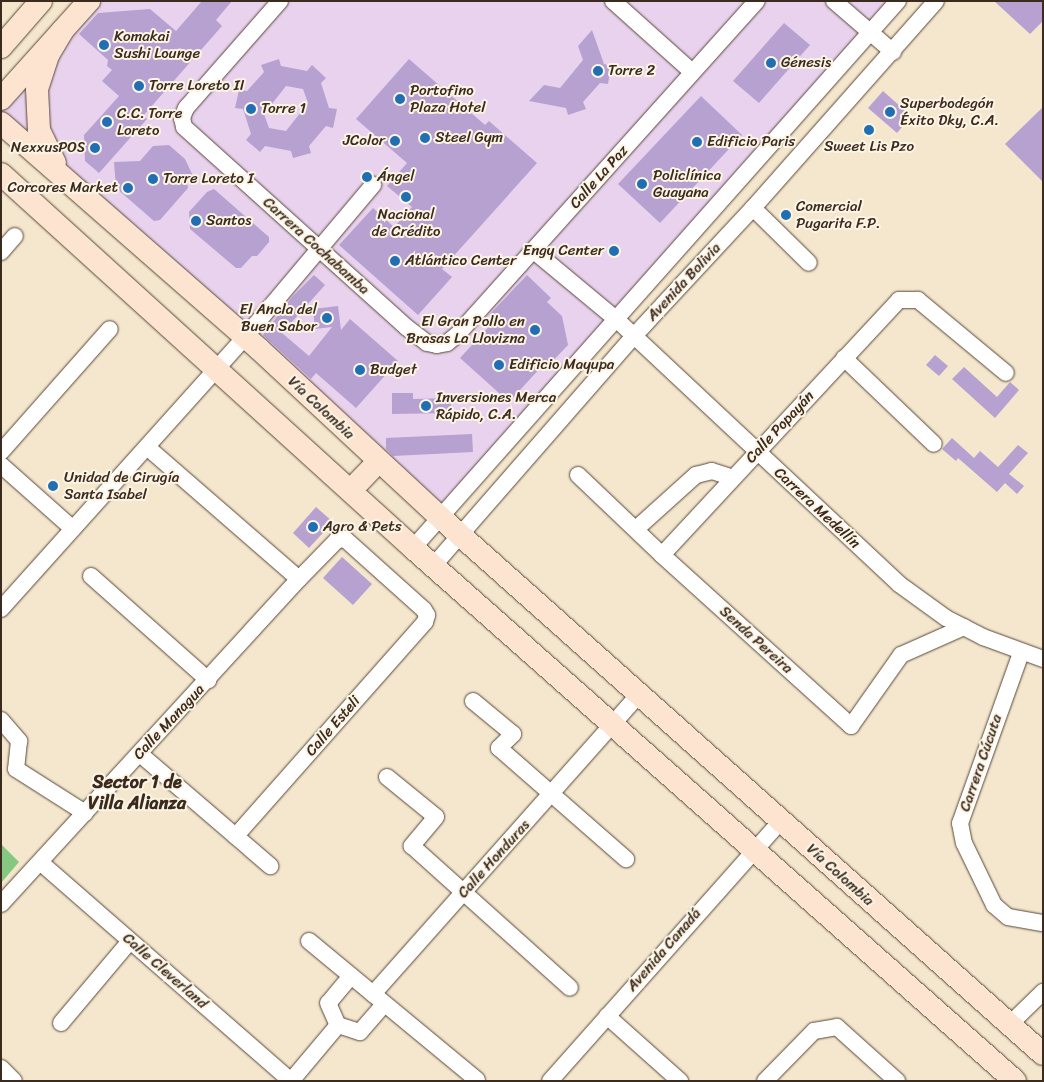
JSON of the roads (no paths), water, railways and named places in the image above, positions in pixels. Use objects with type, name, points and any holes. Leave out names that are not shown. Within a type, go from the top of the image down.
[{"type":"main road","points":[[1,25],[37,1]]},
{"type":"main road","points":[[1,46],[41,1]]},
{"type":"main road","points":[[1,99],[89,1]]},
{"type":"main road","points":[[60,173],[39,130],[37,89],[48,55],[63,30]]},
{"type":"main road","name":"Vía Colombia","points":[[1,123],[245,338],[440,517],[462,534],[640,693],[780,822],[1008,1026],[1043,1054]]},
{"type":"main road","points":[[1,174],[413,548],[755,848],[1016,1081]]},
{"type":"main road","points":[[1,196],[48,217]]},
{"type":"main road","points":[[351,490],[379,461]]},
{"type":"street","name":"Carrera Cochabamba","points":[[280,1],[186,108],[182,118],[184,127],[419,337],[437,345]]},
{"type":"street","points":[[613,1],[692,72]]},
{"type":"street","name":"Calle La Paz","points":[[437,345],[447,344],[457,335],[757,1]]},
{"type":"street","points":[[834,1],[893,52]]},
{"type":"street","name":"Avenida Bolivia","points":[[413,548],[777,140],[869,32],[898,1]]},
{"type":"street","name":"Avenida Bolivia","points":[[434,565],[633,337],[753,208],[893,52],[936,1]]},
{"type":"street","points":[[1,609],[217,370],[373,185]]},
{"type":"street","points":[[753,208],[808,263]]},
{"type":"street","points":[[1,252],[15,236]]},
{"type":"street","name":"Carrera Medellín","points":[[534,251],[616,319],[633,337],[899,584],[964,627],[1021,653],[1043,659]]},
{"type":"street","name":"Calle Popayán","points":[[662,555],[899,300],[918,300],[1006,373]]},
{"type":"street","points":[[1,452],[110,329]]},
{"type":"street","points":[[844,358],[934,444]]},
{"type":"street","points":[[146,447],[299,580]]},
{"type":"street","points":[[1,465],[73,529]]},
{"type":"street","points":[[636,529],[696,475],[712,472],[733,478]]},
{"type":"street","name":"Senda Pereira","points":[[578,475],[662,555],[851,726],[901,655],[964,627]]},
{"type":"street","name":"Calle Managua","points":[[1,904],[85,813],[146,759],[208,680],[337,540],[345,539],[354,545],[427,615]]},
{"type":"street","points":[[91,576],[208,680]]},
{"type":"street","name":"Calle Esteli","points":[[236,836],[425,622],[427,615]]},
{"type":"street","name":"Carrera Cúcuta","points":[[1021,653],[960,823],[964,843],[994,905],[1008,917],[1043,923]]},
{"type":"street","points":[[614,724],[640,693]]},
{"type":"street","points":[[473,701],[513,734],[499,748],[626,859]]},
{"type":"street","points":[[1,720],[19,741],[16,768],[85,813]]},
{"type":"street","name":"Calle Honduras","points":[[338,1025],[360,1032],[378,999],[464,893],[614,724]]},
{"type":"street","points":[[146,759],[270,866]]},
{"type":"street","points":[[387,777],[436,817],[412,846],[570,988]]},
{"type":"street","name":"Avenida Canadá","points":[[550,1081],[780,822]]},
{"type":"street","name":"Calle Cleverland","points":[[40,862],[291,1081]]},
{"type":"street","points":[[61,1023],[130,941]]},
{"type":"street","points":[[309,941],[477,1080]]},
{"type":"street","points":[[291,1081],[338,1025],[328,1002],[352,976]]},
{"type":"street","points":[[1008,1026],[1043,992]]},
{"type":"street","points":[[607,1016],[680,1081]]},
{"type":"street","points":[[765,1081],[814,1031],[837,1027],[897,1081]]},
{"type":"street","points":[[1,1068],[14,1081]]},
{"type":"place","name":"Komakai Sushi Lounge","points":[[104,45]]},
{"type":"place","name":"Génesis","points":[[771,63]]},
{"type":"place","name":"Torre 2","points":[[598,71]]},
{"type":"place","name":"Torre Loreto II","points":[[139,86]]},
{"type":"place","name":"Portofino Plaza Hotel","points":[[400,99]]},
{"type":"place","name":"Torre 1","points":[[251,109]]},
{"type":"place","name":"Superbodegón Éxito Dky, C.A.","points":[[890,112]]},
{"type":"place","name":"C.C. Torre Loreto","points":[[107,122]]},
{"type":"place","name":"Sweet Lis Pzo","points":[[869,130]]},
{"type":"place","name":"Steel Gym","points":[[425,138]]},
{"type":"place","name":"JColor","points":[[395,141]]},
{"type":"place","name":"Edificio Paris","points":[[697,142]]},
{"type":"place","name":"NexxusPOS","points":[[95,148]]},
{"type":"place","name":"Ángel","points":[[367,177]]},
{"type":"place","name":"Torre Loreto I","points":[[153,179]]},
{"type":"place","name":"Policlínica Guayana","points":[[642,184]]},
{"type":"place","name":"Corcores Market","points":[[128,188]]},
{"type":"place","name":"Nacional de Crédito","points":[[406,197]]},
{"type":"place","name":"Comercial Pugarita F.P.","points":[[786,215]]},
{"type":"place","name":"Santos","points":[[196,221]]},
{"type":"place","name":"Engy Center","points":[[614,251]]},
{"type":"place","name":"Atlántico Center","points":[[395,261]]},
{"type":"place","name":"El Ancla del Buen Sabor","points":[[327,318]]},
{"type":"place","name":"El Gran Pollo en Brasas La Llovizna","points":[[535,330]]},
{"type":"place","name":"Edificio Mayupa","points":[[499,365]]},
{"type":"place","name":"Budget","points":[[360,370]]},
{"type":"place","name":"Inversiones Merca Rápido, C.A.","points":[[426,406]]},
{"type":"place","name":"Unidad de Cirugía Santa Isabel","points":[[53,486]]},
{"type":"place","name":"Agro & Pets","points":[[313,527]]},
{"type":"district","name":"Sector 1 de Villa Alianza","points":[[137,793]]}]
